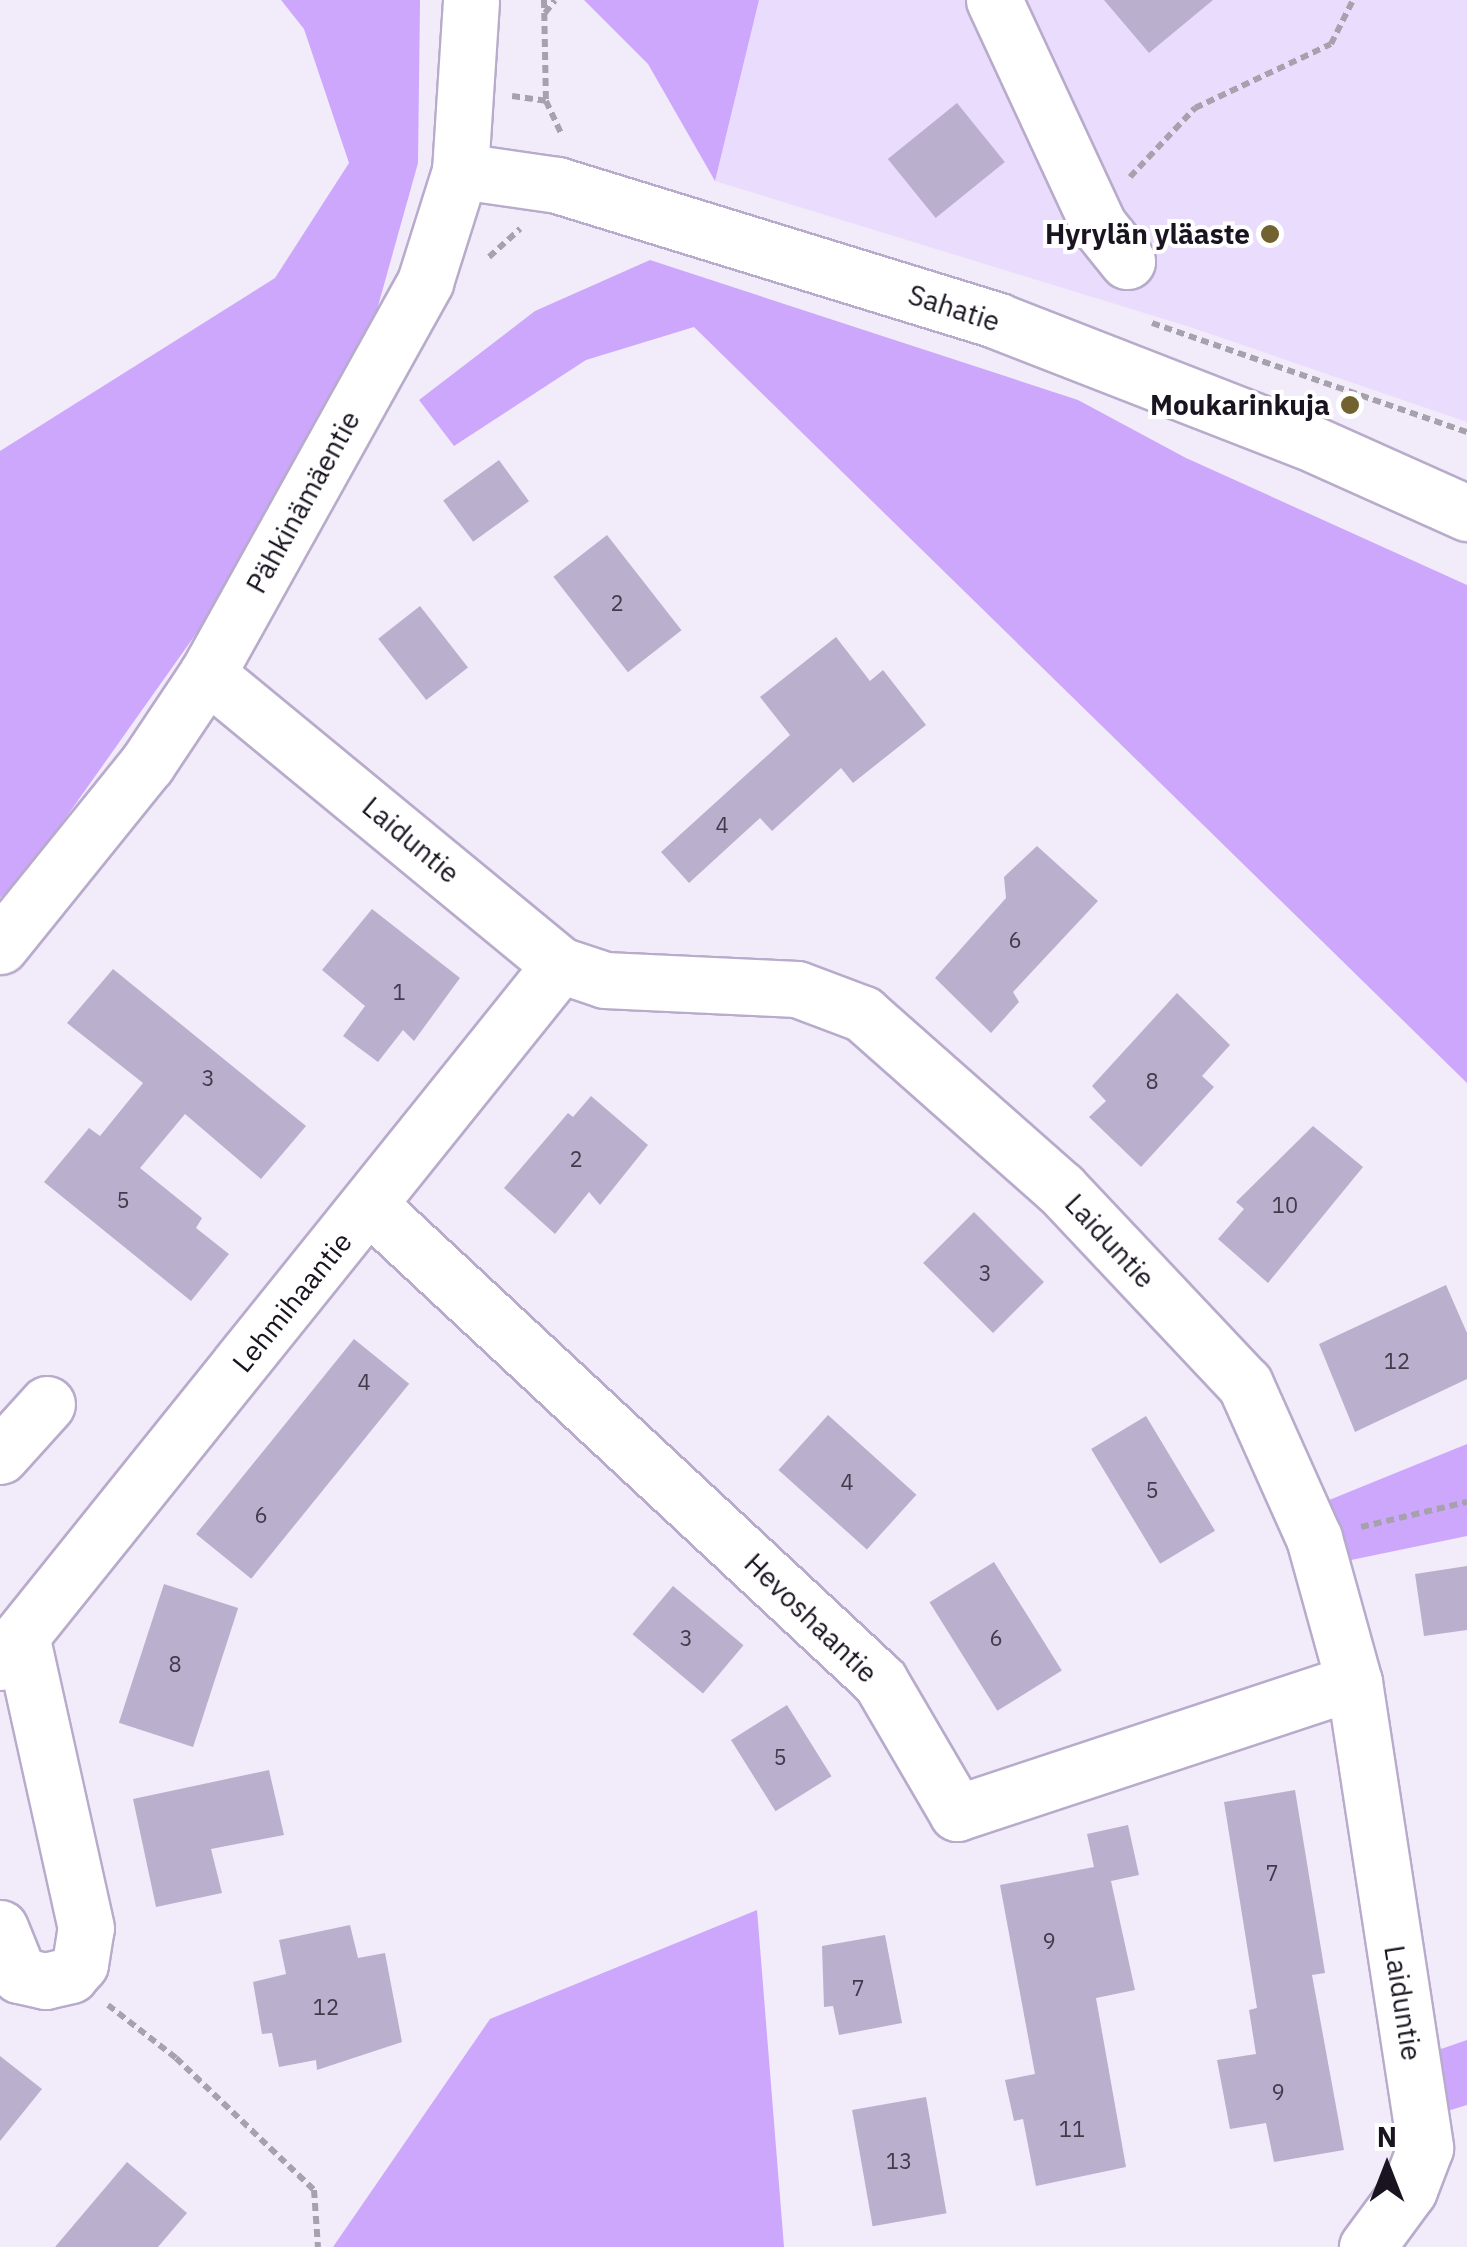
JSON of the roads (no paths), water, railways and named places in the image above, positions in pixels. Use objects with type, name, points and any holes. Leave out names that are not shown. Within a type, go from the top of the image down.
[{"type":"street","name":"Pähkinämäentie","points":[[0,946],[147,764],[207,674],[424,282],[460,171],[471,0]]},
{"type":"street","points":[[994,0],[1113,243]]},
{"type":"street","name":"Sahatie","points":[[460,171],[557,185],[998,321],[1456,501]]},
{"type":"street","name":"Laiduntie","points":[[207,674],[560,964],[605,980],[796,988],[863,1014],[1061,1190],[1245,1384],[1314,1538],[1354,1682],[1426,2148],[1409,2190],[1366,2247]]},
{"type":"street","name":"Lehmihaantie","points":[[0,1928],[20,1975],[45,1981],[70,1975],[80,1964],[86,1928],[10,1649],[560,964]]},
{"type":"street","name":"Hevoshaantie","points":[[370,1204],[880,1681],[957,1813],[1354,1682]]},
{"type":"street","points":[[0,1456],[46,1404]]},
{"type":"place","name":"Hyrylän yläaste","points":[[1270,234]]},
{"type":"place","name":"Moukarinkuja","points":[[1350,405]]}]
